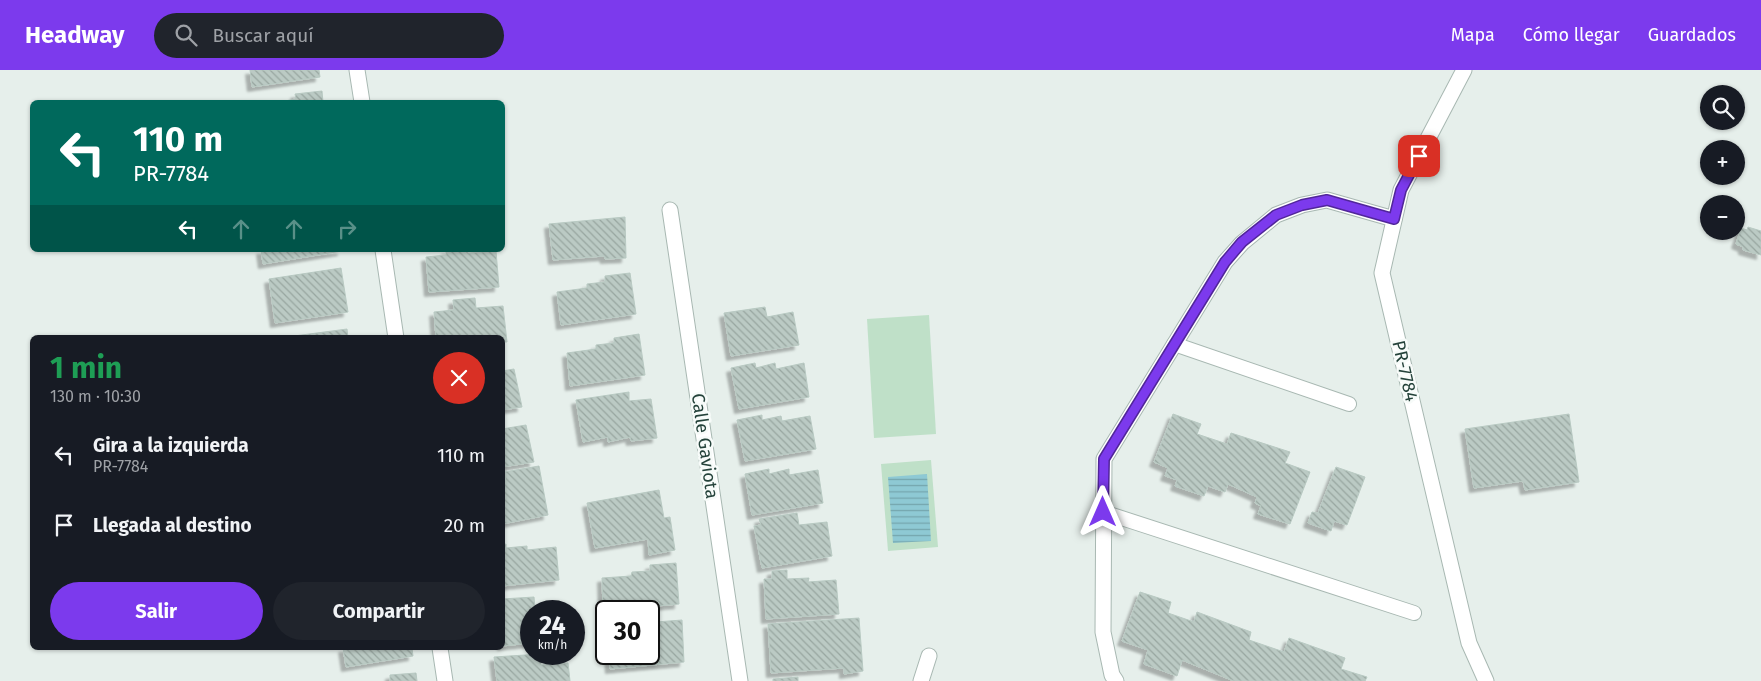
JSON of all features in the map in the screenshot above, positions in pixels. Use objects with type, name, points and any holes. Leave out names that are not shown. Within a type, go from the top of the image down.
[{"type":"street","points":[[357,70],[362,100]]},
{"type":"street","name":"PR-7784","points":[[1464,70],[1401,190],[1382,273],[1469,644],[1486,681]]},
{"type":"street","points":[[1116,681],[1112,675],[1103,632],[1104,459],[1225,262],[1242,242],[1276,215],[1302,205],[1327,200],[1394,219]]},
{"type":"street","name":"Calle Gaviota","points":[[670,210],[740,681]]},
{"type":"street","points":[[383,252],[396,335]]},
{"type":"street","points":[[440,650],[445,681]]},
{"type":"street","points":[[921,681],[929,656]]},
{"type":"lane","points":[[1174,344],[1349,404]]},
{"type":"lane","points":[[1103,512],[1414,613]]},
{"type":"green space","points":[[929,315],[936,434],[874,438],[867,319]]},
{"type":"green space","points":[[931,460],[938,547],[888,551],[881,464]]},
{"type":"water","points":[[927,474],[931,541],[893,543],[888,477]]},
{"type":"building","points":[[250,70],[319,70],[320,77],[252,87]]},
{"type":"building","points":[[322,91],[323,100],[290,100],[296,99],[295,94]]},
{"type":"building","points":[[625,217],[626,258],[605,259],[604,256],[553,260],[549,224]]},
{"type":"building","points":[[1748,227],[1761,231],[1761,255],[1743,250],[1743,247],[1736,244],[1737,240],[1745,240],[1745,229],[1747,230]]},
{"type":"building","points":[[261,252],[336,252],[263,264]]},
{"type":"building","points":[[446,252],[496,252],[499,287],[429,292],[426,257],[446,255]]},
{"type":"building","points":[[341,268],[348,312],[275,323],[269,279]]},
{"type":"building","points":[[630,273],[636,314],[561,325],[557,292],[587,288],[587,284],[605,282],[605,276]]},
{"type":"building","points":[[475,298],[476,308],[503,306],[507,342],[505,342],[505,335],[436,335],[434,312],[454,310],[453,300]]},
{"type":"building","points":[[765,307],[767,317],[793,312],[799,345],[731,356],[724,313]]},
{"type":"building","points":[[347,329],[348,335],[302,335]]},
{"type":"building","points":[[639,334],[645,375],[570,386],[567,353],[596,349],[596,345],[614,343],[614,338]]},
{"type":"building","points":[[755,363],[756,368],[775,363],[776,369],[804,363],[809,397],[739,409],[731,368]]},
{"type":"building","points":[[514,369],[522,407],[505,410],[505,370]]},
{"type":"building","points":[[629,392],[629,401],[651,399],[657,438],[631,441],[630,437],[608,442],[608,437],[583,442],[576,400]]},
{"type":"building","points":[[1173,414],[1201,424],[1197,434],[1227,444],[1231,433],[1290,452],[1285,463],[1310,472],[1290,524],[1258,514],[1261,506],[1255,503],[1257,497],[1228,484],[1225,492],[1208,486],[1204,496],[1175,486],[1177,480],[1165,476],[1168,468],[1154,462]]},
{"type":"building","points":[[1569,414],[1579,482],[1525,490],[1523,481],[1474,488],[1465,429]]},
{"type":"building","points":[[762,415],[762,420],[781,416],[782,421],[810,416],[816,449],[745,461],[737,420]]},
{"type":"building","points":[[526,425],[534,462],[505,467],[505,428]]},
{"type":"building","points":[[539,466],[548,515],[505,523],[505,472]]},
{"type":"building","points":[[1336,467],[1365,477],[1347,525],[1334,521],[1331,531],[1308,523],[1312,512],[1318,513]]},
{"type":"building","points":[[769,469],[769,474],[789,469],[789,475],[818,470],[823,503],[752,515],[745,474]]},
{"type":"building","points":[[659,490],[664,518],[670,517],[675,550],[649,555],[648,539],[595,548],[587,503]]},
{"type":"building","points":[[797,513],[799,525],[827,522],[832,556],[762,568],[754,526],[761,525],[759,519]]},
{"type":"building","points":[[505,544],[506,548],[527,546],[527,550],[556,547],[559,580],[505,586]]},
{"type":"building","points":[[676,563],[679,604],[660,606],[660,600],[603,600],[602,578],[631,576],[632,572],[650,571],[650,565]]},
{"type":"building","points":[[787,570],[787,579],[809,578],[808,582],[836,580],[839,614],[766,619],[764,579],[772,579],[772,571]]},
{"type":"building","points":[[1140,592],[1171,602],[1168,613],[1194,622],[1197,612],[1251,632],[1249,640],[1284,652],[1289,638],[1345,658],[1341,669],[1367,677],[1365,681],[1234,681],[1182,660],[1177,676],[1144,664],[1148,650],[1122,641]]},
{"type":"building","points":[[534,597],[534,600],[520,600],[520,644],[505,646],[505,599]]},
{"type":"building","points":[[859,618],[863,671],[844,674],[844,668],[771,673],[768,624]]},
{"type":"building","points":[[682,620],[684,662],[660,664],[660,622]]},
{"type":"building","points":[[343,650],[412,650],[413,656],[346,667]]},
{"type":"building","points":[[520,655],[520,665],[568,665],[570,681],[497,681],[494,657]]},
{"type":"building","points":[[610,665],[652,665],[610,669]]},
{"type":"building","points":[[416,673],[417,681],[390,681],[390,675]]},
{"type":"building","points":[[798,677],[798,681],[773,681],[773,679]]},
{"type":"route","points":[[1103,512],[1104,459],[1225,262],[1242,242],[1276,215],[1302,205],[1327,200],[1394,219],[1401,190],[1419,156]]}]
